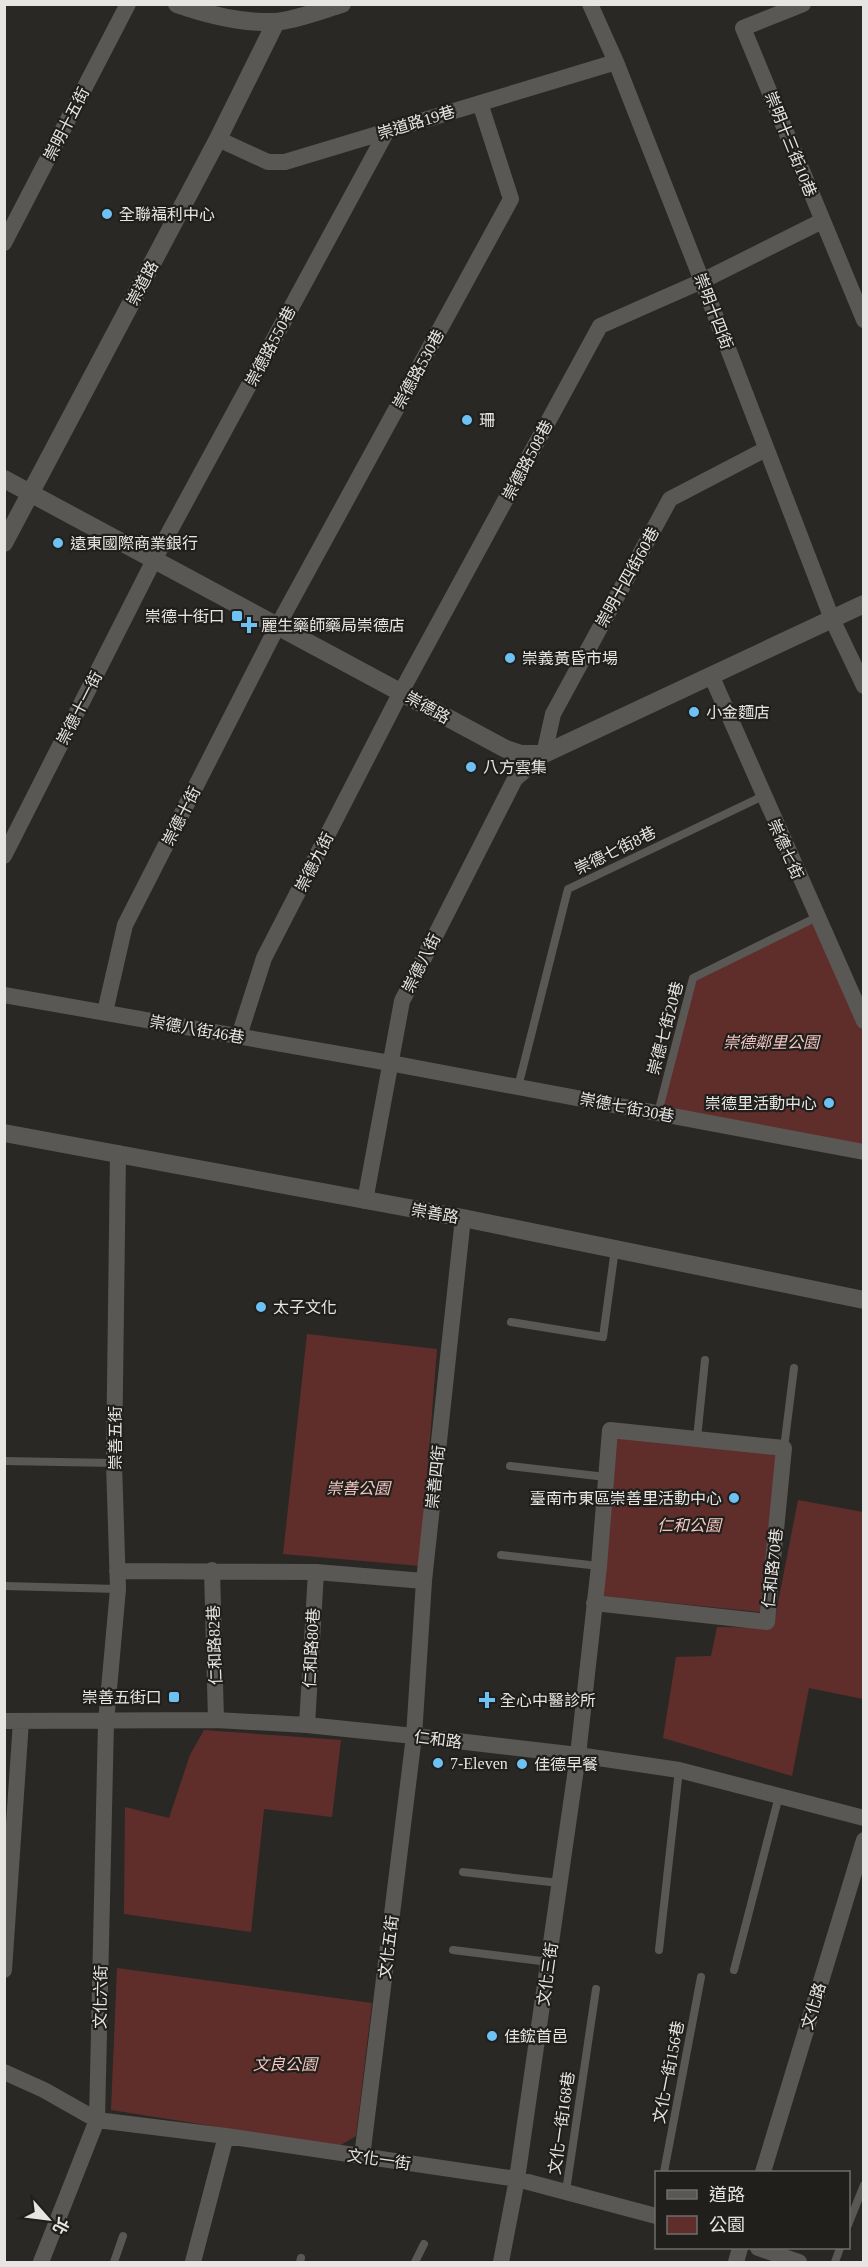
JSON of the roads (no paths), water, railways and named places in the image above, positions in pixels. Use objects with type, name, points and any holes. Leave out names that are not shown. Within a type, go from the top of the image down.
[{"type":"street","name":"崇明十五街","points":[[4,243],[128,4]]},
{"type":"street","points":[[177,4],[211,15],[276,22],[342,4]]},
{"type":"street","name":"崇明十四街","points":[[590,4],[616,62],[832,619],[864,686]]},
{"type":"street","name":"崇明十三街10巷","points":[[803,4],[743,27],[864,320]]},
{"type":"street","name":"崇道路","points":[[4,543],[218,139],[276,22]]},
{"type":"street","name":"崇道路19巷","points":[[218,139],[268,162],[285,162],[616,62]]},
{"type":"street","name":"崇德路530巷","points":[[278,627],[511,199],[480,103]]},
{"type":"street","name":"崇德路550巷","points":[[154,561],[387,131]]},
{"type":"street","name":"崇德路508巷","points":[[401,692],[600,326],[702,281],[822,221]]},
{"type":"street","name":"崇明十四街60巷","points":[[544,754],[553,714],[670,499],[766,449]]},
{"type":"street","name":"崇德路","points":[[4,479],[507,749],[522,754],[544,754]]},
{"type":"street","name":"崇德十一街","points":[[4,856],[154,561]]},
{"type":"street","points":[[544,754],[864,604]]},
{"type":"street","name":"崇德十街","points":[[105,1012],[124,926],[278,627]]},
{"type":"street","name":"崇德七街","points":[[711,675],[864,1021]]},
{"type":"street","name":"崇德九街","points":[[239,1036],[264,958],[401,692]]},
{"type":"street","name":"崇德八街","points":[[365,1201],[402,1001],[515,778],[544,754]]},
{"type":"street","name":"崇德八街46巷","points":[[4,994],[390,1063]]},
{"type":"street","name":"崇德七街30巷","points":[[390,1063],[864,1152]]},
{"type":"street","name":"崇善路","points":[[4,1133],[463,1218],[864,1300]]},
{"type":"street","name":"崇善五街","points":[[106,1722],[118,1589],[114,1463],[118,1153]]},
{"type":"street","name":"崇善四街","points":[[414,1736],[424,1581],[463,1218]]},
{"type":"street","points":[[578,1755],[599,1566],[610,1430],[784,1448]]},
{"type":"street","name":"仁和路70巷","points":[[594,1603],[767,1622],[784,1448]]},
{"type":"street","name":"仁和路82巷","points":[[212,1570],[216,1720]]},
{"type":"street","points":[[117,1571],[316,1572],[424,1581]]},
{"type":"street","name":"仁和路80巷","points":[[307,1725],[316,1572]]},
{"type":"street","name":"仁和路","points":[[13,1722],[216,1720],[307,1725],[414,1736],[578,1755],[679,1770],[864,1818]]},
{"type":"street","points":[[4,1970],[13,1722]]},
{"type":"street","name":"文化六街","points":[[41,2262],[98,2120],[106,1722]]},
{"type":"street","name":"文化五街","points":[[362,2157],[414,1736]]},
{"type":"street","name":"文化三街","points":[[501,2262],[517,2179],[578,1755]]},
{"type":"street","name":"文化路","points":[[763,2171],[864,1840]]},
{"type":"street","points":[[4,2072],[44,2090],[98,2120]]},
{"type":"street","name":"文化一街","points":[[98,2120],[226,2136],[517,2179],[655,2215]]},
{"type":"street","points":[[193,2262],[226,2136]]},
{"type":"street","points":[[763,2249],[799,2262]]},
{"type":"lane","name":"崇德七街8巷","points":[[518,1087],[568,889],[763,796]]},
{"type":"lane","name":"崇德七街20巷","points":[[657,1113],[693,978],[817,917]]},
{"type":"lane","points":[[511,1322],[603,1337],[615,1249]]},
{"type":"lane","points":[[697,1438],[705,1360]]},
{"type":"lane","name":"仁和路70巷","points":[[784,1448],[794,1368]]},
{"type":"lane","points":[[4,1461],[114,1463]]},
{"type":"lane","points":[[510,1466],[606,1477]]},
{"type":"lane","points":[[501,1555],[599,1566]]},
{"type":"lane","points":[[4,1586],[118,1589]]},
{"type":"lane","points":[[659,1950],[679,1770]]},
{"type":"lane","points":[[734,1970],[779,1796]]},
{"type":"lane","points":[[464,1872],[559,1882]]},
{"type":"lane","points":[[453,1950],[549,1962]]},
{"type":"lane","name":"文化一街156巷","points":[[664,2171],[701,1977]]},
{"type":"lane","name":"文化一街168巷","points":[[566,2191],[596,1989]]},
{"type":"lane","points":[[850,2222],[864,2185]]},
{"type":"lane","points":[[114,2262],[123,2236]]},
{"type":"lane","points":[[415,2262],[424,2244]]},
{"type":"place","name":"全聯福利中心","points":[[107,214]]},
{"type":"place","name":"珊","points":[[467,420]]},
{"type":"place","name":"遠東國際商業銀行","points":[[58,543]]},
{"type":"place","name":"崇德十街口","points":[[237,616]]},
{"type":"place","name":"麗生藥師藥局崇德店","points":[[249,625]]},
{"type":"place","name":"崇義黃昏市場","points":[[510,658]]},
{"type":"place","name":"小金麵店","points":[[694,712]]},
{"type":"place","name":"八方雲集","points":[[471,767]]},
{"type":"place","name":"崇德里活動中心","points":[[829,1103]]},
{"type":"place","name":"太子文化","points":[[261,1307]]},
{"type":"place","name":"臺南市東區崇善里活動中心","points":[[734,1498]]},
{"type":"place","name":"崇善五街口","points":[[174,1697]]},
{"type":"place","name":"全心中醫診所","points":[[487,1700]]},
{"type":"place","name":"7-Eleven","points":[[438,1763]]},
{"type":"place","name":"佳德早餐","points":[[522,1764]]},
{"type":"place","name":"佳鋐首邑","points":[[492,2036]]},
{"type":"park label","name":"崇德鄰里公園","points":[[771,1042]]},
{"type":"park label","name":"崇善公園","points":[[358,1488]]},
{"type":"park label","name":"仁和公園","points":[[689,1525]]},
{"type":"park label","name":"文良公園","points":[[285,2064]]}]
